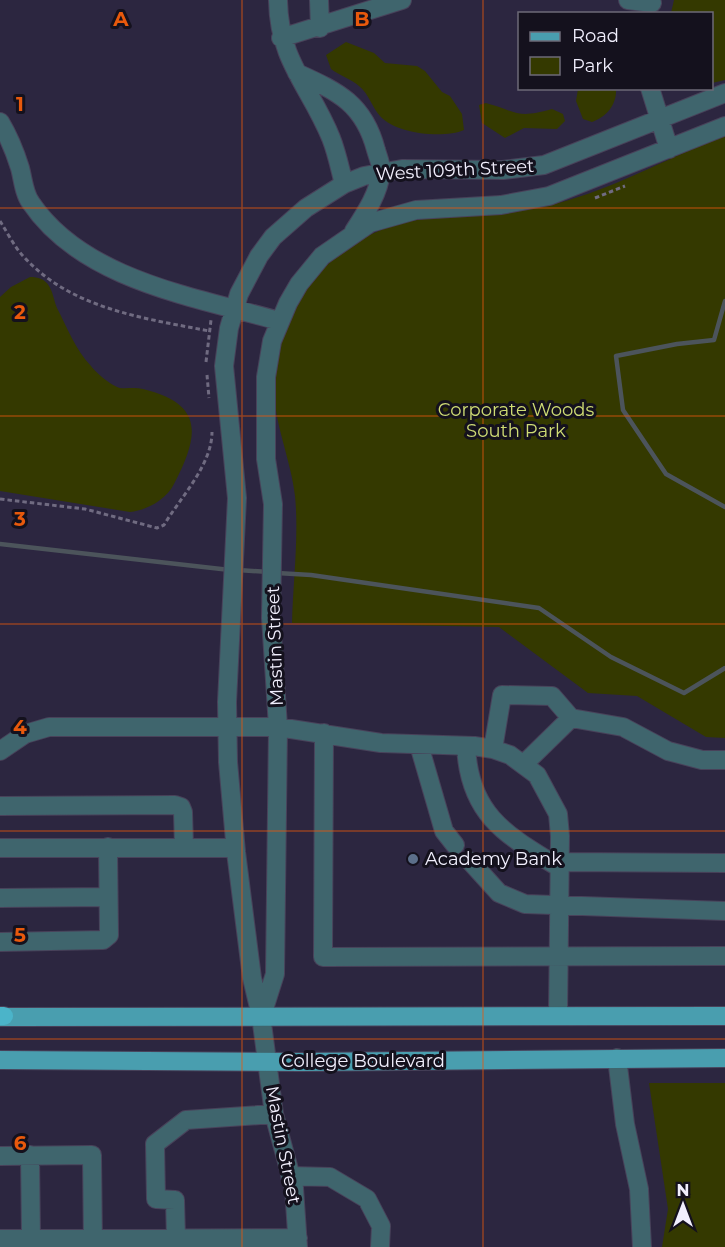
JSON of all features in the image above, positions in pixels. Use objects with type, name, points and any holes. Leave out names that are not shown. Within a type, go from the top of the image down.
[{"type":"main road","points":[[1,1016],[725,1016]]},
{"type":"main road","name":"College Boulevard","points":[[0,1060],[267,1062],[725,1058]]},
{"type":"street","points":[[278,0],[281,38],[331,139],[344,184]]},
{"type":"street","points":[[319,0],[320,28]]},
{"type":"street","points":[[281,38],[320,28],[382,4],[402,0]]},
{"type":"street","points":[[628,0],[652,5]]},
{"type":"street","points":[[297,73],[326,86],[360,111],[371,130],[381,172],[371,203],[353,233]]},
{"type":"street","points":[[651,90],[669,149]]},
{"type":"street","name":"West 109th Street","points":[[235,308],[248,275],[273,237],[306,208],[344,184],[381,172],[423,168],[503,170],[544,165],[723,93]]},
{"type":"street","points":[[0,122],[11,141],[29,201],[52,229],[77,250],[105,266],[149,283],[279,321]]},
{"type":"street","name":"West 109th Street","points":[[279,321],[299,284],[322,256],[370,223],[416,210],[501,205],[549,196],[725,126]]},
{"type":"street","name":"Mastin Street","points":[[0,1239],[93,1243],[153,1243],[176,1239],[298,1242],[294,1188],[274,1114],[261,1016],[252,978],[235,848],[227,727],[236,541],[236,473],[224,366],[225,345],[235,308]]},
{"type":"street","name":"Mastin Street","points":[[261,1016],[274,974],[278,727],[272,618],[273,504],[266,459],[266,377],[268,357],[279,321]]},
{"type":"street","points":[[493,749],[502,695],[552,696],[572,718],[623,726],[668,751],[702,760],[725,760]]},
{"type":"street","points":[[524,764],[572,718]]},
{"type":"street","points":[[0,751],[24,734],[49,727],[278,727],[381,743],[493,749],[524,764],[537,775],[558,814],[560,865],[558,1016]]},
{"type":"street","points":[[324,733],[323,957],[725,956]]},
{"type":"street","points":[[419,746],[444,831],[455,845]]},
{"type":"street","points":[[465,746],[467,768],[475,795],[490,816],[514,839],[560,865],[725,863]]},
{"type":"street","points":[[0,806],[175,805],[181,807],[183,812],[184,847]]},
{"type":"street","points":[[0,942],[103,940],[109,935],[108,847]]},
{"type":"street","points":[[0,848],[235,848]]},
{"type":"street","points":[[470,861],[499,893],[525,904],[559,907],[725,911]]},
{"type":"street","points":[[0,898],[108,897]]},
{"type":"street","points":[[617,1059],[625,1124],[639,1189],[642,1247]]},
{"type":"street","points":[[176,1239],[175,1200],[156,1199],[155,1144],[186,1120],[274,1114]]},
{"type":"street","points":[[30,1155],[31,1239]]},
{"type":"street","points":[[0,1156],[92,1155],[93,1243]]},
{"type":"street","points":[[290,1176],[330,1176],[367,1199],[381,1226],[380,1247]]},
{"type":"path","points":[[594,198],[626,185]]},
{"type":"path","points":[[0,221],[22,255],[46,277],[77,298],[114,311],[209,332],[211,320]]},
{"type":"path","points":[[0,499],[85,509],[157,528],[164,525],[206,458],[212,442]]},
{"type":"green space","points":[[674,0],[725,0],[725,80],[713,83],[713,12],[671,12]]},
{"type":"green space","points":[[346,42],[374,53],[385,63],[417,66],[425,71],[442,92],[450,96],[462,114],[464,130],[444,134],[420,133],[408,131],[387,122],[380,116],[362,89],[331,69],[326,55]]},
{"type":"green space","points":[[578,90],[616,90],[613,105],[606,113],[592,122],[583,119],[576,101]]},
{"type":"green space","points":[[486,103],[524,114],[552,109],[563,114],[565,121],[557,129],[524,128],[505,138],[482,123],[479,105]]},
{"type":"green space","name":"Corporate Woods South Park","points":[[725,136],[725,738],[706,737],[637,696],[588,693],[499,627],[292,623],[296,543],[295,496],[276,412],[274,384],[278,354],[286,326],[299,300],[316,276],[337,256],[387,227],[436,217],[512,211],[569,200],[609,186]]},
{"type":"green space","points":[[30,277],[41,279],[52,291],[57,308],[76,345],[100,376],[120,388],[140,388],[163,395],[178,403],[187,413],[192,437],[188,451],[171,490],[155,503],[130,512],[0,491],[0,297],[11,287]]},
{"type":"green space","points":[[649,1083],[725,1083],[725,1247],[662,1247],[668,1209]]},
{"type":"waterway","points":[[725,301],[714,340],[677,344],[616,356],[623,410],[666,474],[725,507]]},
{"type":"waterway","points":[[0,544],[230,570]]},
{"type":"waterway","points":[[238,570],[269,572]]},
{"type":"waterway","points":[[277,573],[311,575],[539,608],[611,657],[684,693],[725,668]]},
{"type":"place","name":"Academy Bank","points":[[413,859]]}]
